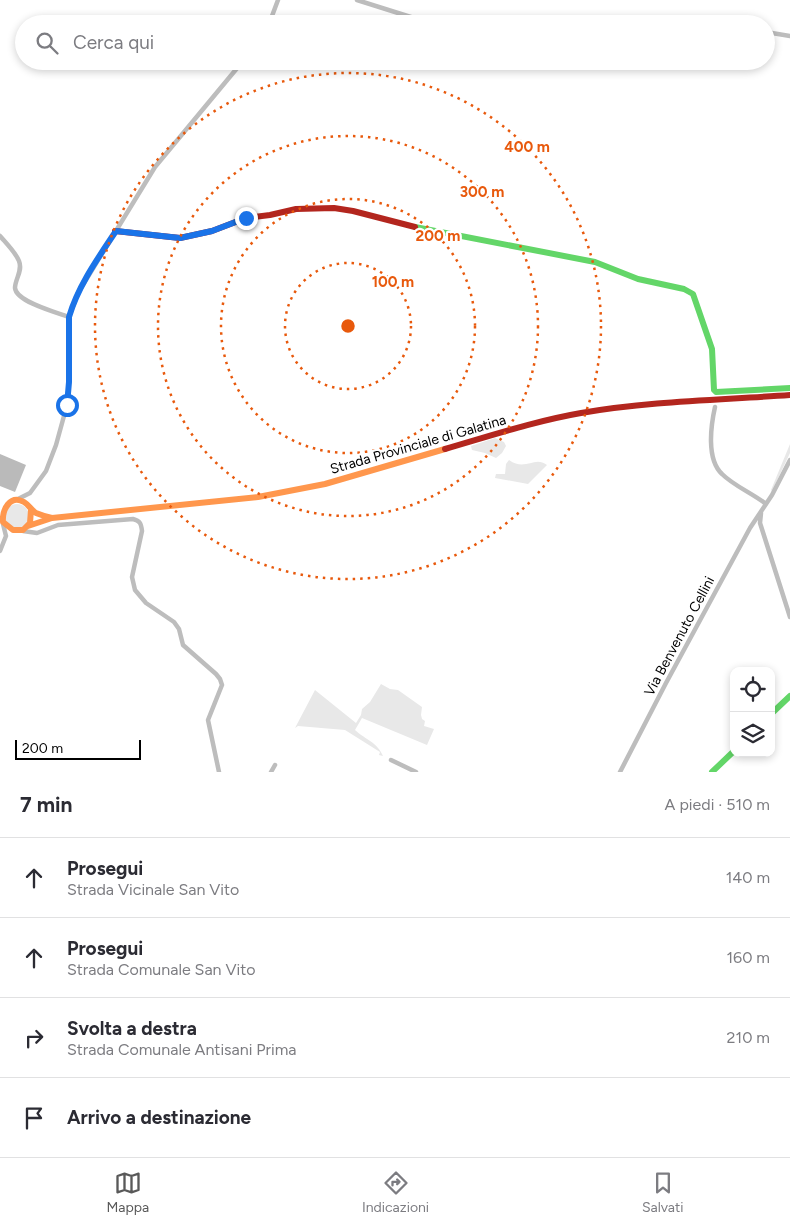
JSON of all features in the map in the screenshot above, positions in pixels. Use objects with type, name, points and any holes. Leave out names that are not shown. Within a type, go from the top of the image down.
[{"type":"main road","points":[[116,231],[180,238],[212,231],[256,216],[296,209],[334,208],[402,224],[595,262],[638,279],[684,289],[692,294],[698,306],[712,349],[714,390],[716,392],[790,388]]},
{"type":"main road","name":"Strada Provinciale di Galatina","points":[[23,530],[52,518],[291,491],[324,484],[529,424],[581,413],[658,404],[790,395]]},
{"type":"main road","points":[[17,500],[3,506],[1,521],[11,530],[23,530],[31,522],[31,510]]},
{"type":"main road","name":"Strada Provinciale di Galatina","points":[[17,500],[28,505],[31,510],[41,516],[52,518]]},
{"type":"main road","points":[[773,712],[790,696]]},
{"type":"main road","points":[[712,772],[730,755]]},
{"type":"street","points":[[272,15],[278,0]]},
{"type":"street","points":[[357,0],[404,15]]},
{"type":"street","points":[[775,34],[790,36]]},
{"type":"street","points":[[17,500],[30,493],[48,466],[67,405],[69,317],[78,293],[155,167],[236,70]]},
{"type":"street","points":[[0,236],[19,261],[20,271],[16,292],[22,298],[40,307],[69,317]]},
{"type":"street","points":[[715,407],[710,430],[716,466],[724,475],[766,504]]},
{"type":"street","name":"Via Benvenuto Cellini","points":[[620,772],[750,528],[766,504],[790,460]]},
{"type":"street","points":[[30,493],[31,510]]},
{"type":"street","points":[[761,512],[760,523],[790,617]]},
{"type":"street","points":[[5,541],[23,530],[37,533],[58,525],[138,520],[142,531],[132,577],[135,590],[146,604],[174,622],[179,629],[183,645],[216,674],[222,682],[208,720],[219,772]]},
{"type":"street","points":[[0,551],[6,536],[1,521]]},
{"type":"street","points":[[391,760],[416,772]]},
{"type":"street","points":[[270,772],[274,765]]},
{"type":"shaded area","points":[[495,438],[504,442],[506,446],[496,458],[472,450],[471,446]]},
{"type":"shaded area","points":[[790,444],[790,453],[772,491],[771,490]]},
{"type":"shaded area","points":[[0,454],[26,465],[15,492],[0,486]]},
{"type":"shaded area","points":[[509,460],[520,464],[542,462],[547,465],[528,484],[495,478],[496,474],[505,474],[506,464]]},
{"type":"shaded area","points":[[17,504],[25,508],[29,516],[25,524],[17,528],[9,524],[5,516],[9,508]]},
{"type":"shaded area","points":[[381,684],[390,689],[398,690],[422,707],[421,715],[425,721],[424,726],[434,729],[427,745],[362,718],[355,730],[374,744],[381,751],[383,756],[379,755],[380,752],[345,730],[298,726],[295,728],[315,690],[356,723],[362,709],[370,702]]},
{"type":"traffic: fast","points":[[415,227],[595,262],[638,279],[684,289],[693,294],[712,349],[714,390],[716,392],[790,388]]},
{"type":"traffic: fast","points":[[773,712],[790,696]]},
{"type":"traffic: fast","points":[[712,772],[730,755]]},
{"type":"traffic: slow","points":[[28,526],[52,518],[258,497],[325,484],[445,449]]},
{"type":"traffic: slow","points":[[31,510],[30,523],[23,530],[13,530],[3,522],[8,504],[15,500],[24,502],[36,513],[52,518]]},
{"type":"traffic: jam","points":[[115,231],[180,238],[212,231],[246,218],[296,209],[334,208],[415,227]]},
{"type":"traffic: jam","points":[[445,449],[530,424],[581,413],[659,403],[790,395]]},
{"type":"route","points":[[67,405],[69,317],[78,293],[116,231],[180,238],[212,231],[246,218]]}]
